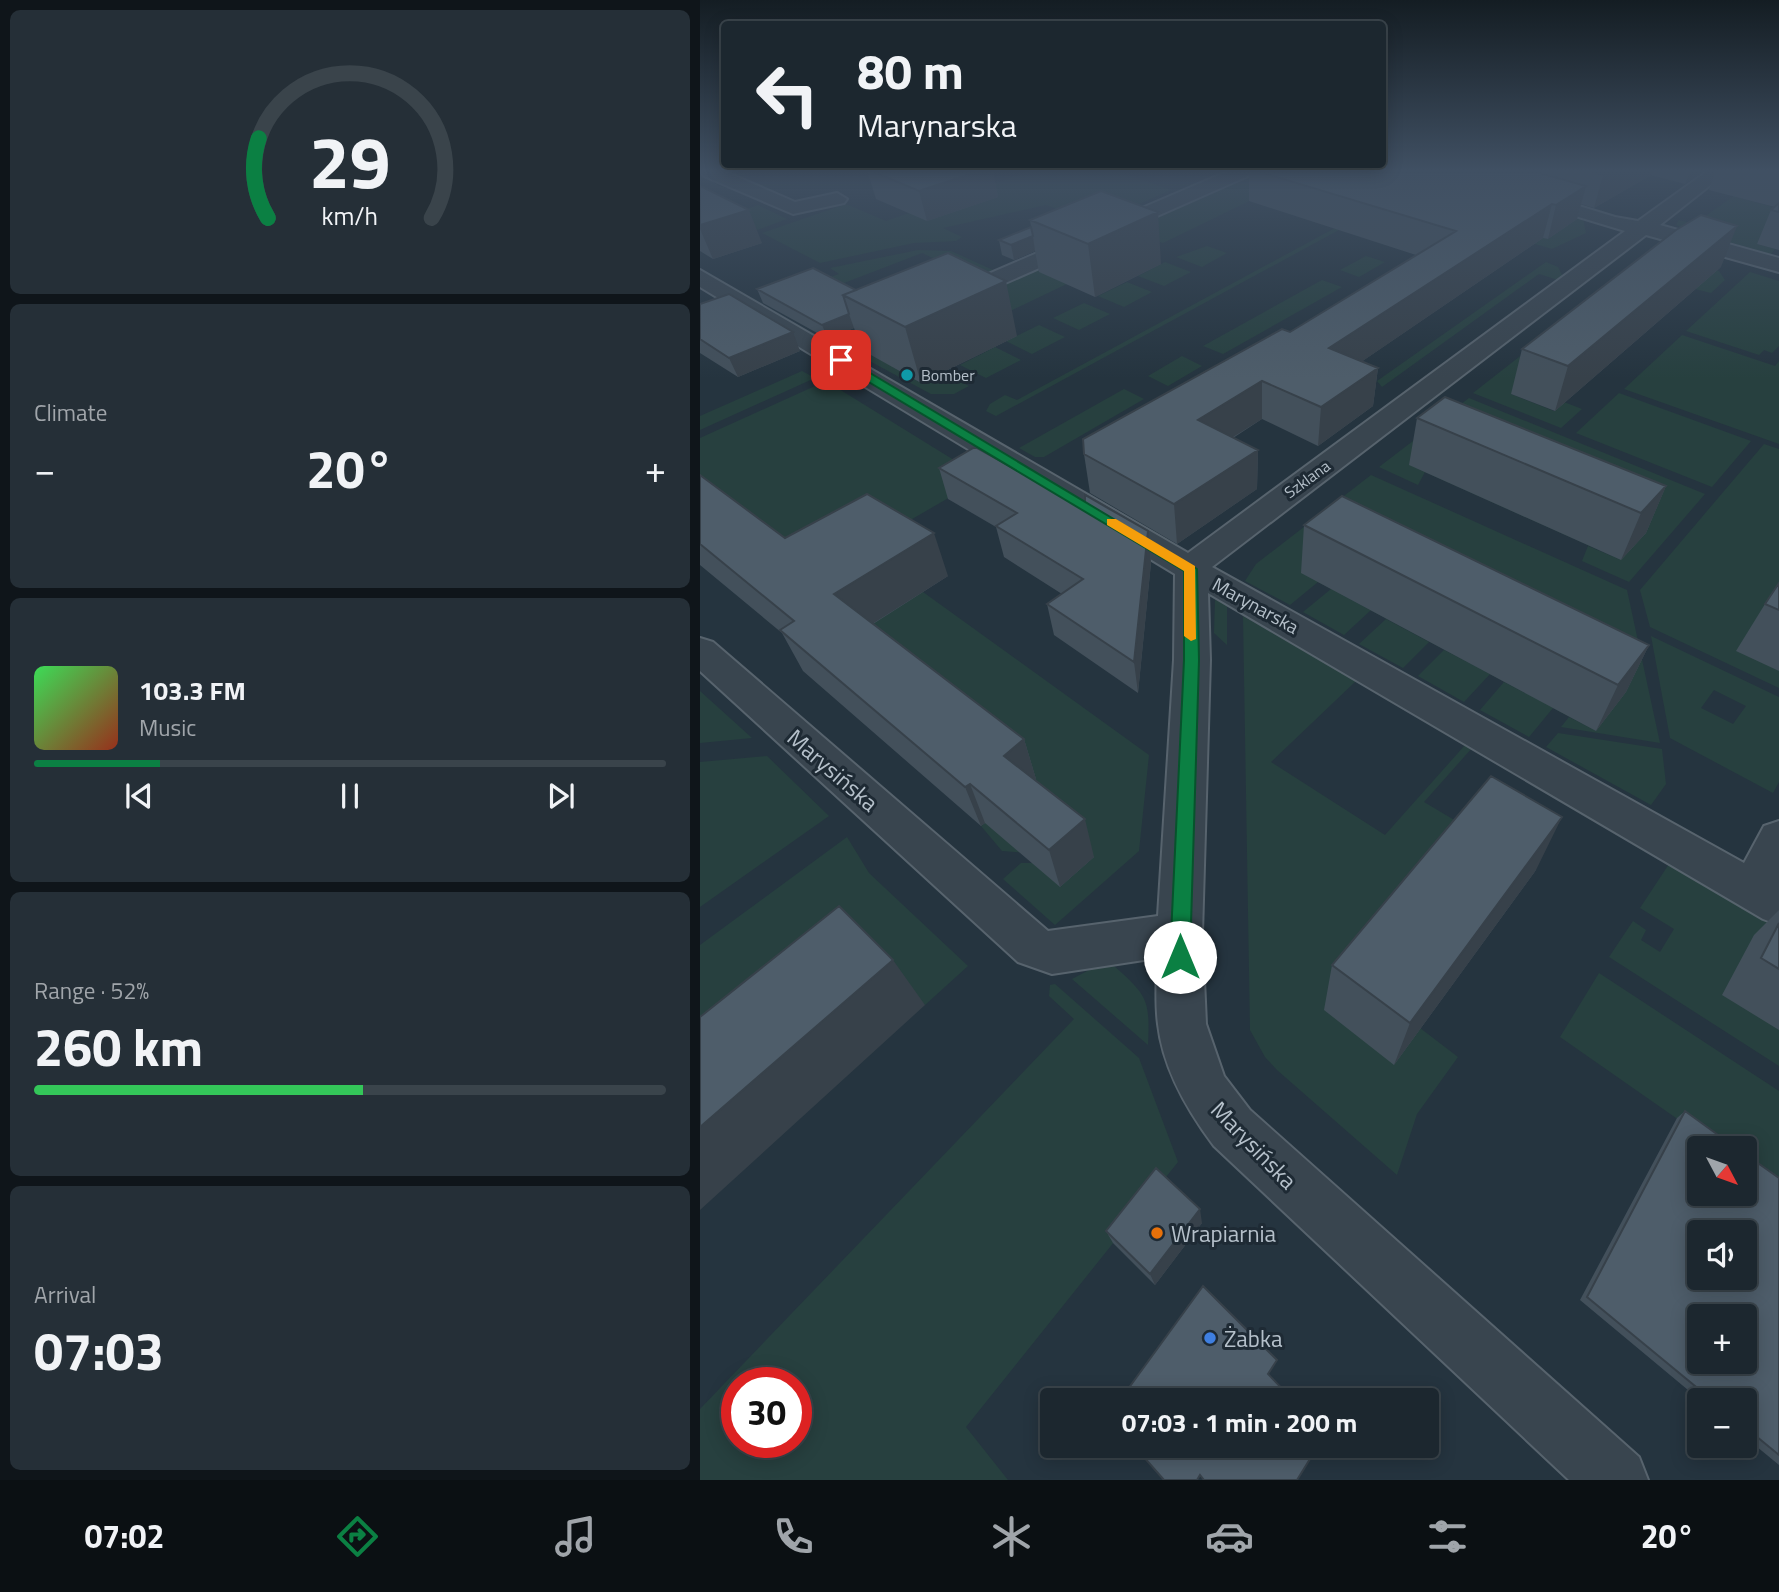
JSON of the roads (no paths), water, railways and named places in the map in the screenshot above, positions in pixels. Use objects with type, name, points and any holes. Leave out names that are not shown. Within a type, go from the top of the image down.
[{"type":"street","points":[[934,306],[1083,241]]},
{"type":"street","name":"Szklana","points":[[1191,569],[1212,549],[1626,241]]},
{"type":"street","points":[[1697,241],[1779,265]]},
{"type":"street","name":"Marynarska","points":[[700,277],[840,347],[1191,569],[1765,897]]},
{"type":"street","points":[[1180,934],[1192,660],[1191,569]]},
{"type":"street","name":"Marysińska","points":[[700,651],[1034,947],[1052,953],[1180,934],[1182,1024],[1192,1062],[1206,1094],[1231,1128],[1616,1480]]},
{"type":"street","points":[[1765,897],[1779,839]]},
{"type":"place","name":"Bomber","points":[[907,375]]},
{"type":"place","name":"Wrapiarnia","points":[[1157,1233]]},
{"type":"place","name":"Żabka","points":[[1210,1338]]}]
